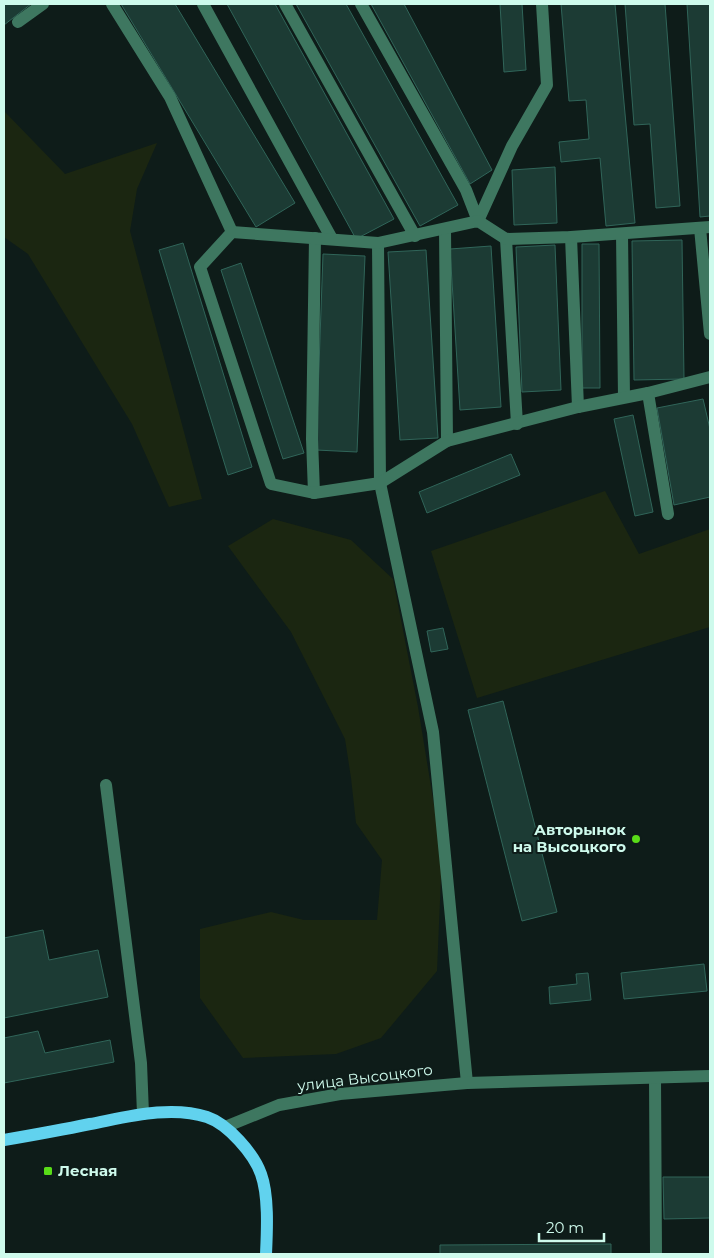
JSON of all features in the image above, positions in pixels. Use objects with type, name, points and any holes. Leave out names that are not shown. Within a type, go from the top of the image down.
[{"type":"main road","points":[[4,1140],[143,1114],[180,1112],[208,1117],[225,1127],[248,1150],[261,1174],[265,1198],[266,1254]]},
{"type":"street","points":[[18,22],[43,4]]},
{"type":"street","points":[[112,4],[170,97],[232,232]]},
{"type":"street","points":[[203,4],[332,238]]},
{"type":"street","points":[[285,4],[415,236]]},
{"type":"street","points":[[361,4],[466,190],[478,221],[506,239],[571,237],[705,228],[710,334]]},
{"type":"street","points":[[478,221],[512,146],[547,85],[542,4]]},
{"type":"street","points":[[232,232],[378,242],[415,236],[478,221]]},
{"type":"street","points":[[445,229],[447,441]]},
{"type":"street","points":[[232,232],[200,267],[271,484],[314,493],[380,483],[447,441],[578,407],[648,393],[710,377]]},
{"type":"street","points":[[622,234],[624,397]]},
{"type":"street","points":[[571,237],[578,407]]},
{"type":"street","points":[[314,493],[312,439],[315,238]]},
{"type":"street","points":[[506,239],[517,424]]},
{"type":"street","points":[[378,242],[380,483],[433,732],[466,1083]]},
{"type":"street","points":[[648,393],[668,514]]},
{"type":"street","points":[[106,785],[142,1062],[143,1114]]},
{"type":"street","name":"улица Высоцкого","points":[[225,1127],[280,1105],[340,1094],[466,1083],[710,1076]]},
{"type":"street","points":[[655,1078],[656,1254]]},
{"type":"green space","points":[[4,111],[65,174],[157,143],[137,189],[130,231],[202,499],[169,507],[132,424],[28,254],[4,237]]},
{"type":"green space","points":[[605,491],[639,554],[710,529],[710,627],[477,698],[431,551]]},
{"type":"green space","points":[[273,519],[351,540],[393,579],[418,707],[442,854],[437,971],[381,1038],[336,1054],[243,1058],[200,998],[200,929],[271,912],[304,920],[377,920],[382,860],[356,823],[345,739],[291,632],[228,546]]},
{"type":"building","points":[[4,4],[31,4],[4,25]]},
{"type":"building","points":[[121,4],[175,4],[295,203],[256,227]]},
{"type":"building","points":[[227,4],[275,4],[394,219],[356,239]]},
{"type":"building","points":[[296,4],[346,4],[458,205],[420,226]]},
{"type":"building","points":[[371,4],[404,4],[492,170],[470,184]]},
{"type":"building","points":[[500,4],[522,4],[526,70],[504,72]]},
{"type":"building","points":[[561,4],[615,4],[635,223],[606,226],[600,158],[561,162],[559,142],[589,139],[586,100],[569,101]]},
{"type":"building","points":[[625,4],[665,4],[680,206],[656,208],[650,124],[634,125]]},
{"type":"building","points":[[687,4],[710,4],[710,216],[700,217]]},
{"type":"building","points":[[555,167],[557,223],[514,225],[512,170]]},
{"type":"building","points":[[682,240],[684,379],[634,380],[632,241]]},
{"type":"building","points":[[183,243],[252,467],[228,475],[159,250]]},
{"type":"building","points":[[582,244],[599,244],[600,388],[582,388]]},
{"type":"building","points":[[555,245],[561,390],[522,392],[516,247]]},
{"type":"building","points":[[491,246],[501,407],[460,410],[450,249]]},
{"type":"building","points":[[426,250],[438,438],[400,440],[388,252]]},
{"type":"building","points":[[323,254],[365,256],[357,452],[316,450]]},
{"type":"building","points":[[241,263],[304,453],[283,459],[221,270]]},
{"type":"building","points":[[703,399],[710,429],[710,497],[674,505],[657,408]]},
{"type":"building","points":[[633,415],[653,512],[635,516],[614,419]]},
{"type":"building","points":[[511,454],[520,475],[427,513],[419,492]]},
{"type":"building","points":[[443,628],[448,649],[431,652],[427,631]]},
{"type":"building","points":[[503,701],[557,912],[522,921],[468,710]]},
{"type":"building","points":[[43,930],[49,960],[98,950],[108,997],[4,1018],[4,938]]},
{"type":"building","points":[[704,964],[707,991],[624,999],[621,973]]},
{"type":"building","points":[[588,973],[591,1000],[550,1004],[549,987],[577,984],[576,974]]},
{"type":"building","points":[[38,1031],[45,1053],[110,1040],[114,1062],[4,1083],[4,1038]]},
{"type":"building","points":[[663,1177],[710,1177],[710,1218],[664,1219]]},
{"type":"building","points":[[611,1244],[611,1254],[440,1254],[440,1245]]},
{"type":"place","name":"Авторынок на Высоцкого","points":[[636,839]]},
{"type":"place","name":"Лесная","points":[[48,1171]]}]
